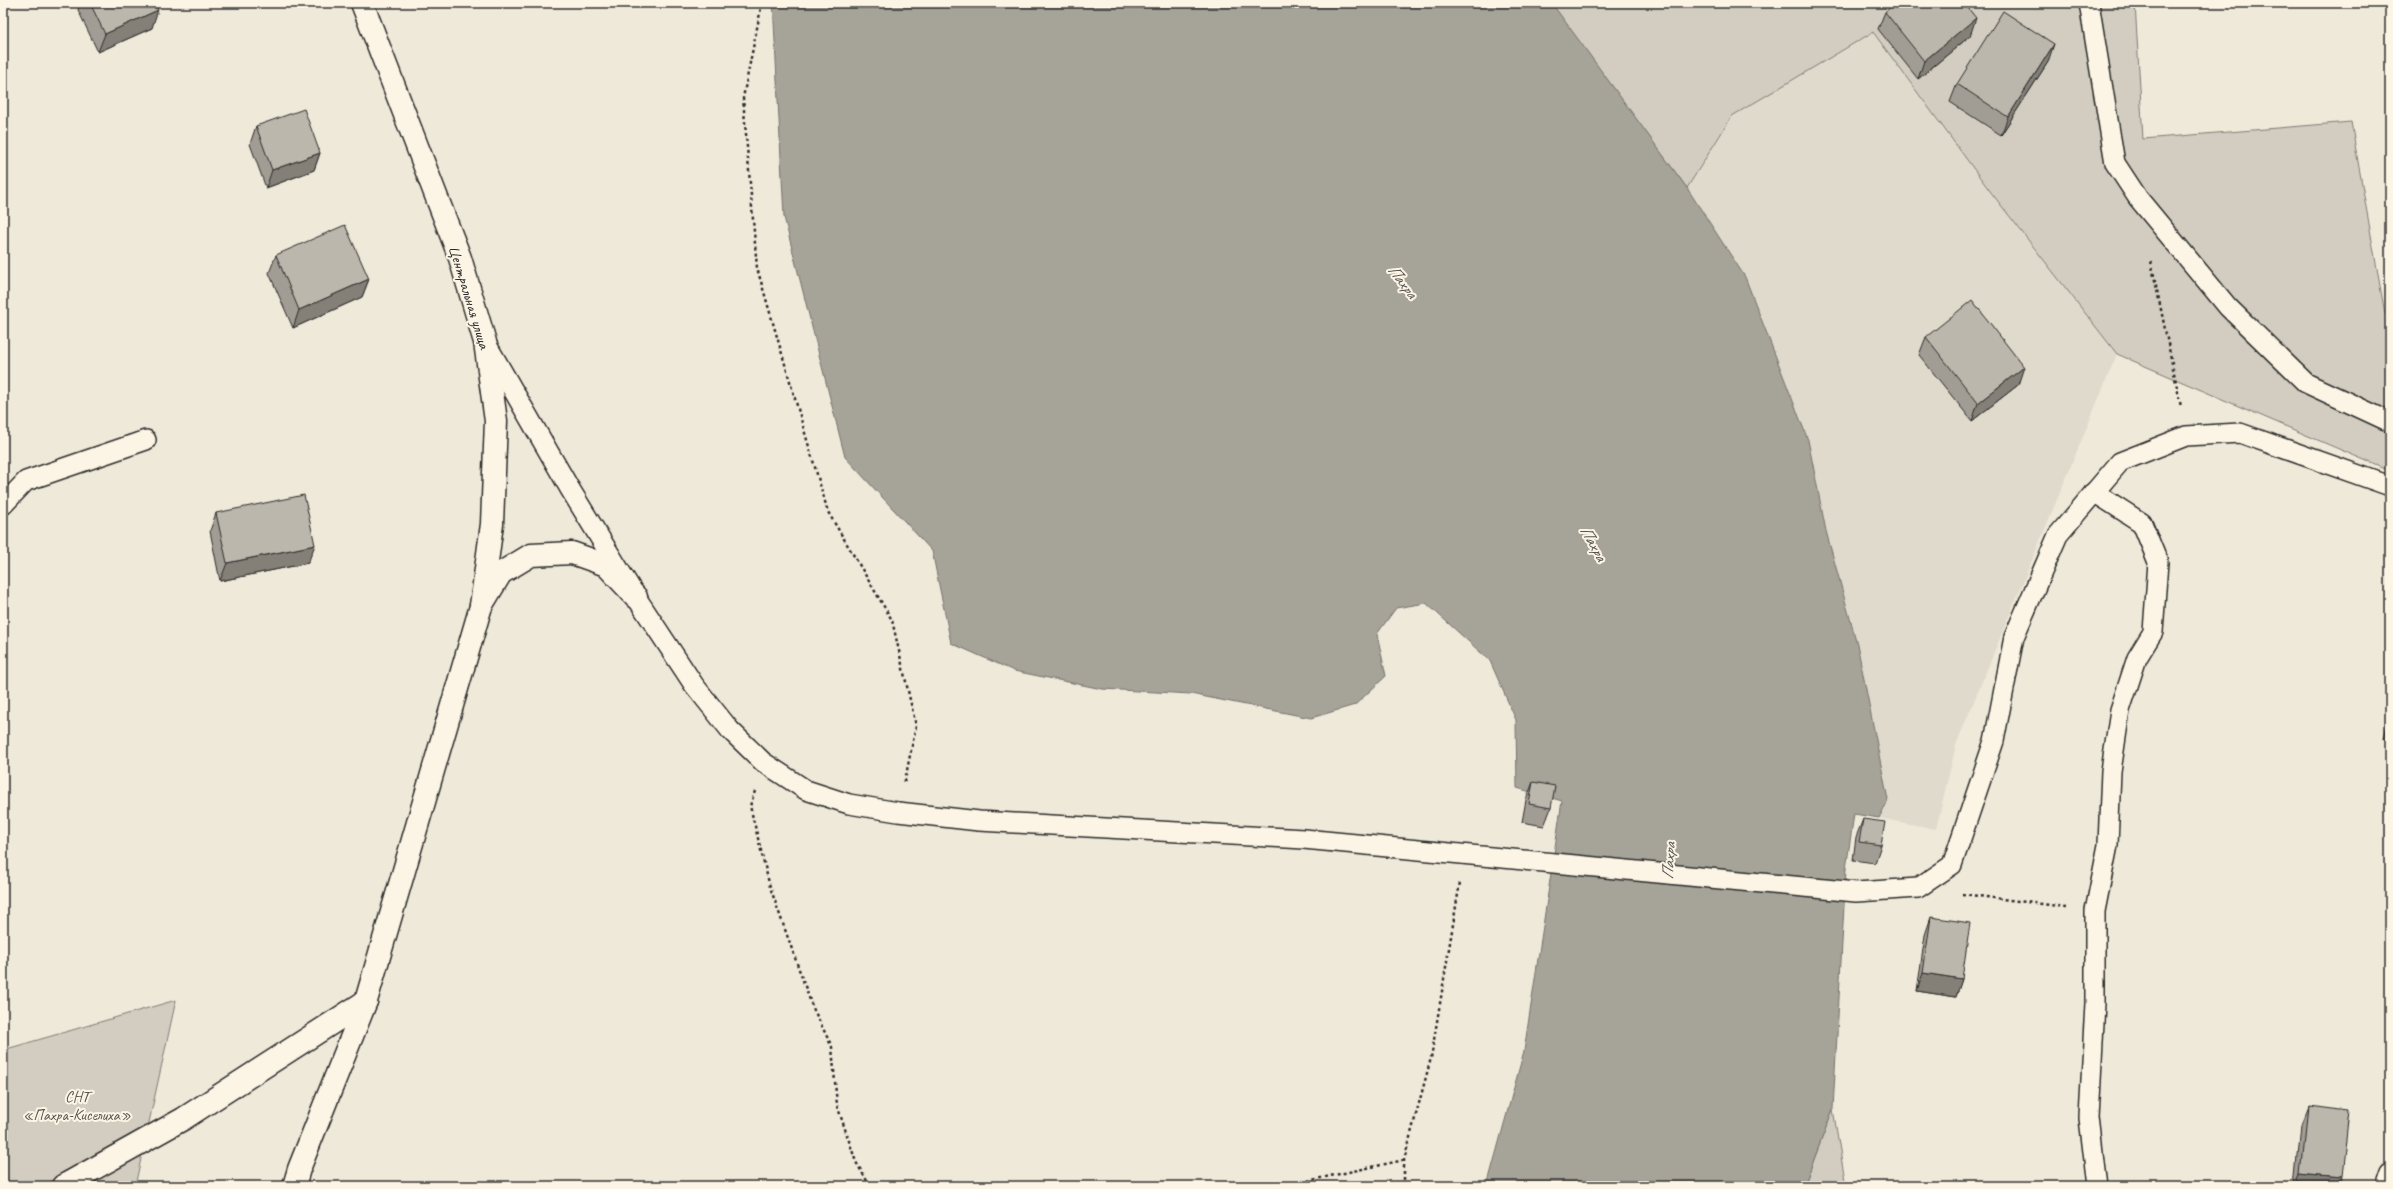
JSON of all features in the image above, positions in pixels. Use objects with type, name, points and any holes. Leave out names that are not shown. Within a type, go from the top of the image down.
[{"type":"street","name":"Центральная улица","points":[[362,3],[460,258],[485,342],[496,421],[492,524],[481,606]]},
{"type":"street","points":[[294,1186],[299,1169],[366,1001],[481,606],[501,573],[531,555],[572,553],[606,564],[636,597]]},
{"type":"street","points":[[63,1186],[183,1119],[366,1001]]},
{"type":"street","points":[[2386,1186],[2390,1174]]},
{"type":"lane","points":[[2089,3],[2116,163],[2138,198],[2228,307],[2306,383],[2390,422]]},
{"type":"lane","points":[[485,342],[543,444],[636,597],[694,685],[730,730],[763,762],[806,790],[850,804],[898,812],[979,821],[1304,839],[1856,892],[1918,888],[1952,865],[1994,741],[2014,637],[2058,535],[2120,462],[2186,436],[2240,433],[2390,486]]},
{"type":"lane","points":[[3,505],[26,481],[146,440]]},
{"type":"lane","points":[[2094,492],[2142,523],[2158,562],[2153,632],[2137,658],[2120,710],[2112,771],[2108,845],[2095,910],[2095,1003],[2089,1118],[2096,1186]]},
{"type":"path","points":[[762,3],[743,98],[757,268],[828,512],[892,620],[916,726],[898,812]]},
{"type":"path","points":[[2151,259],[2186,436]]},
{"type":"path","points":[[763,762],[750,806],[770,887],[812,1006],[832,1047],[837,1105],[856,1162],[870,1186]]},
{"type":"path","points":[[1404,1186],[1404,1160],[1431,1058],[1464,854]]},
{"type":"path","points":[[1918,888],[2095,910]]},
{"type":"path","points":[[1284,1186],[1404,1160]]},
{"type":"shaded area","points":[[1872,31],[1990,191],[2117,354],[1956,745],[1936,829],[1879,818],[1888,800],[1857,644],[1826,531],[1808,440],[1779,368],[1687,188],[1732,116]]},
{"type":"green space","points":[[1550,3],[2135,3],[2143,139],[2351,122],[2385,314],[2390,318],[2390,471],[2117,354],[1990,191],[1873,32],[1732,116],[1687,188]]},
{"type":"green space","name":"СНТ «Пахра-Киселиха»","points":[[176,1000],[135,1186],[3,1186],[3,1050]]},
{"type":"green space","points":[[1833,1109],[1846,1186],[1804,1186]]},
{"type":"water","name":"Пахра","points":[[773,3],[1550,3],[1556,9],[1687,188],[1745,277],[1808,440],[1826,531],[1857,644],[1888,800],[1879,818],[1854,814],[1846,869],[1833,1109],[1804,1186],[1487,1186],[1524,1051],[1562,801],[1517,788],[1516,720],[1490,661],[1426,603],[1396,608],[1377,634],[1386,676],[1355,705],[1311,718],[1191,694],[1102,689],[1014,671],[951,643],[932,551],[845,457],[784,217]]},
{"type":"building","points":[[90,3],[155,3],[158,10],[105,34]]},
{"type":"building","points":[[1895,3],[1964,3],[1976,18],[1924,61],[1885,12]]},
{"type":"building","points":[[2003,11],[2054,44],[2008,117],[1957,84]]},
{"type":"building","points":[[304,109],[320,153],[272,170],[256,126]]},
{"type":"building","points":[[345,225],[369,279],[299,310],[276,255]]},
{"type":"building","points":[[1972,300],[2024,367],[1978,403],[1926,337]]},
{"type":"building","points":[[304,495],[315,545],[227,563],[216,513]]},
{"type":"building","points":[[1533,782],[1555,786],[1551,808],[1529,804]]},
{"type":"building","points":[[1863,819],[1885,822],[1881,845],[1859,842]]},
{"type":"building","points":[[1931,917],[1970,923],[1962,979],[1923,973]]},
{"type":"building","points":[[2307,1106],[2350,1111],[2343,1178],[2300,1174]]}]
